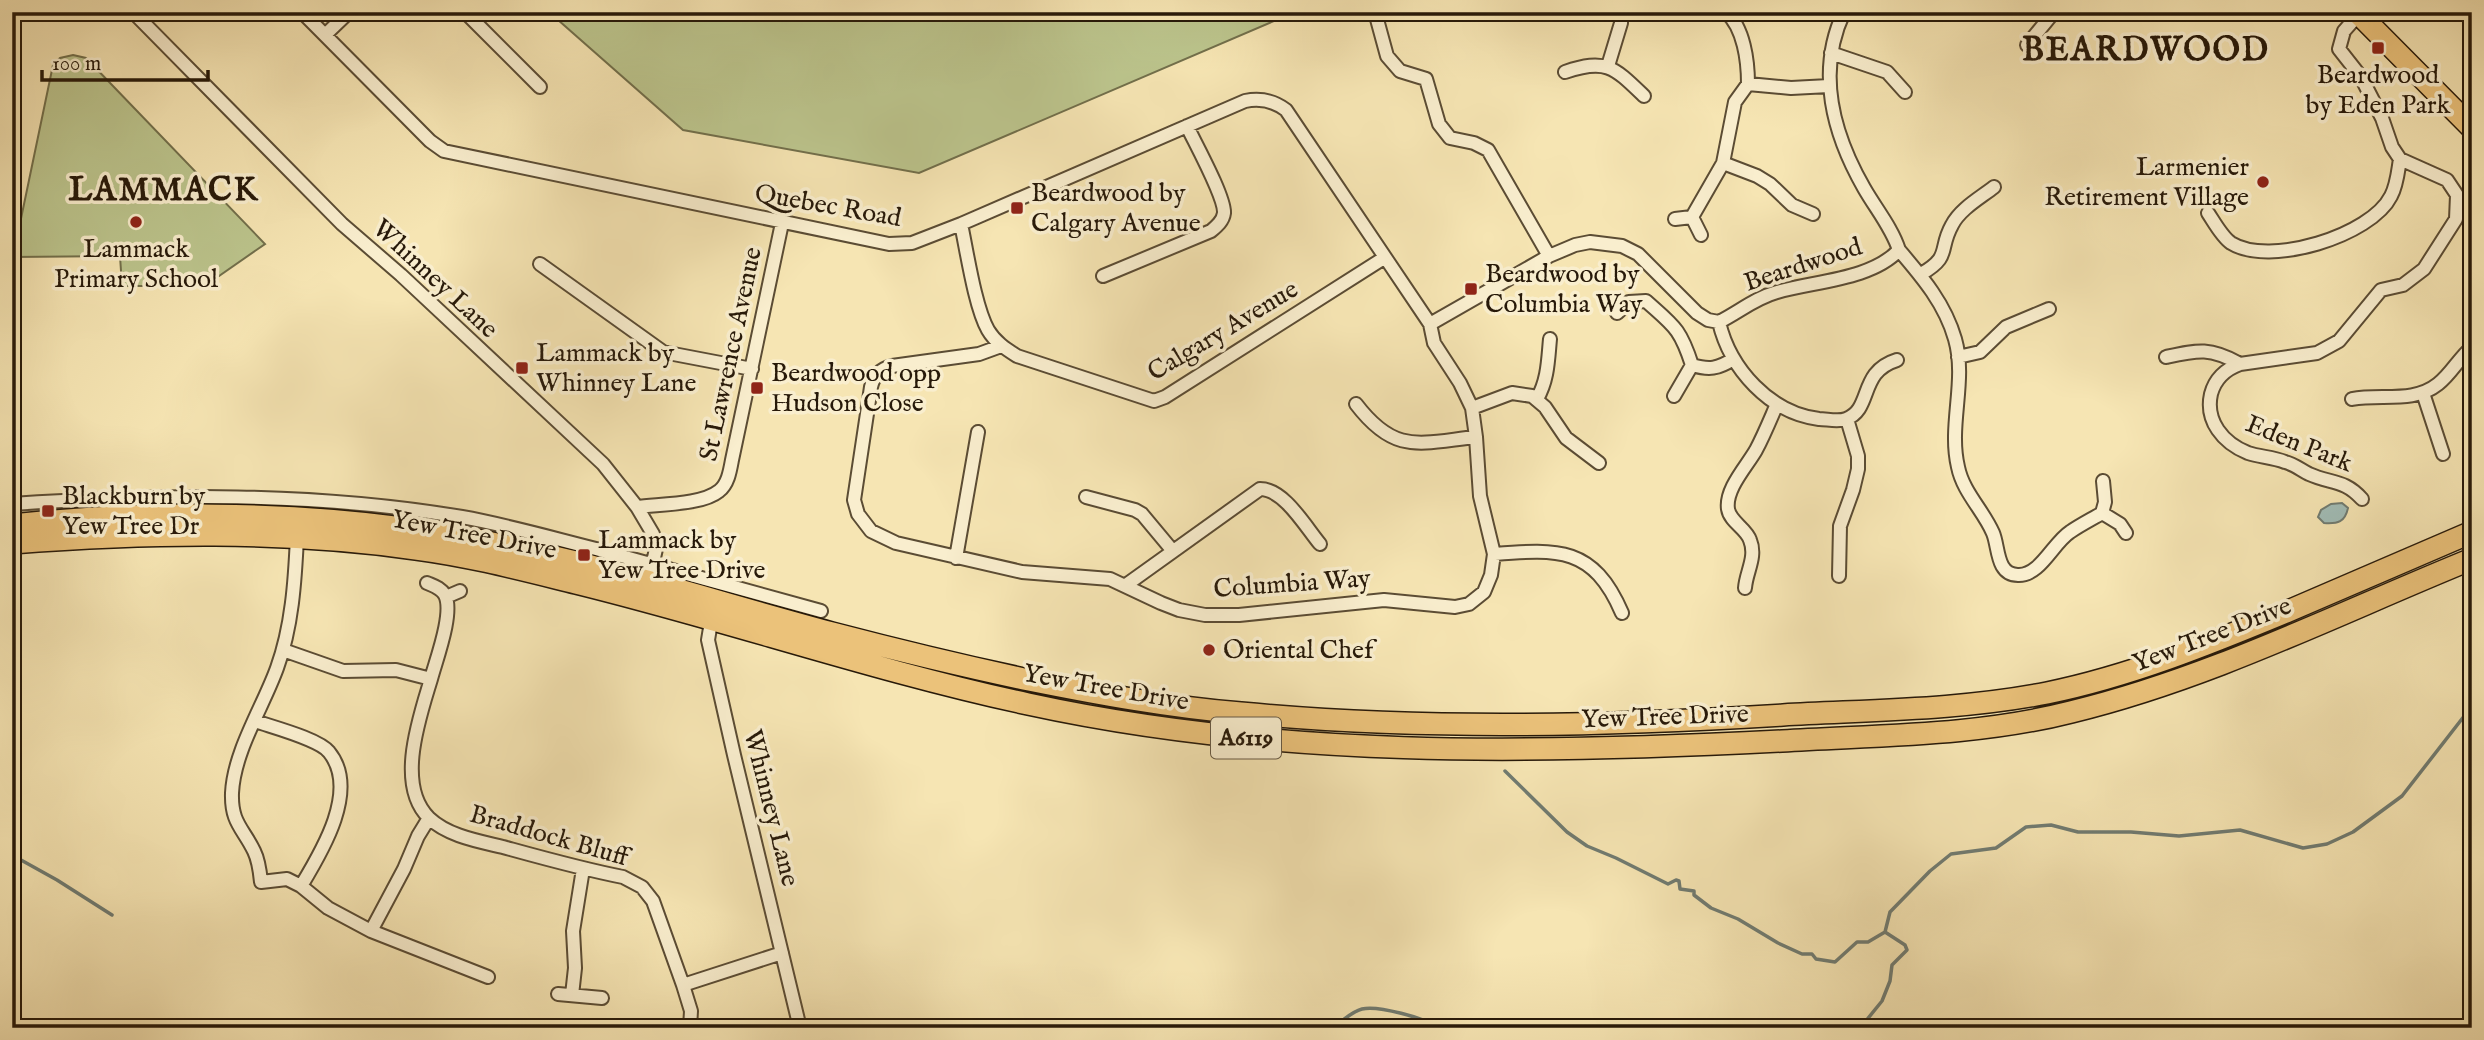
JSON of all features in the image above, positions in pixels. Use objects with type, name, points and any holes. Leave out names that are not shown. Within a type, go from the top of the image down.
[{"type":"highway","points":[[2358,13],[2468,117]]},
{"type":"highway","name":"Yew Tree Drive","points":[[12,525],[173,517],[298,528]]},
{"type":"highway","name":"Yew Tree Drive","points":[[12,543],[298,528],[346,521],[420,530],[507,546],[648,582],[812,648],[1022,703],[1129,723],[1230,737],[1391,747],[1563,749],[1706,745],[1963,731],[2010,725],[2101,705],[2193,676],[2472,559]]},
{"type":"highway","name":"Yew Tree Drive","points":[[714,609],[830,632],[1027,679],[1132,699],[1237,713],[1392,723],[1569,724],[1714,719],[1959,705],[2049,693],[2165,660],[2472,532]]},
{"type":"highway","points":[[1129,723],[1132,699]]},
{"type":"highway","points":[[2007,699],[2010,725]]},
{"type":"highway","points":[[1391,747],[1392,723]]},
{"type":"street","name":"Whinney Lane","points":[[133,12],[342,224],[401,275],[603,464],[637,507],[653,534],[656,549],[648,582]]},
{"type":"street","name":"Quebec Road","points":[[302,12],[430,141],[444,151],[889,244],[912,243],[961,224],[1245,101],[1257,99],[1278,104],[1286,110],[1430,324]]},
{"type":"street","points":[[325,35],[349,12]]},
{"type":"street","points":[[465,12],[540,87]]},
{"type":"street","points":[[1374,12],[1387,56],[1400,71],[1426,79],[1439,124],[1450,138],[1474,143],[1488,150],[1549,256]]},
{"type":"street","points":[[1608,66],[1621,12]]},
{"type":"street","points":[[1692,217],[1723,163],[1735,102],[1748,84],[1741,37],[1726,12]]},
{"type":"street","name":"Beardwood","points":[[1430,324],[1549,256],[1590,242],[1622,246],[1638,254],[1697,313],[1708,320],[1719,322],[1754,300],[1776,292],[1838,279],[1890,259],[1899,250],[1895,237],[1856,173],[1837,127],[1829,86],[1831,53],[1844,12]]},
{"type":"street","points":[[2027,45],[2054,12]]},
{"type":"street","points":[[2165,356],[2210,350],[2240,364],[2317,354],[2339,341],[2381,290],[2403,285],[2424,269],[2456,219],[2458,195],[2447,180],[2400,159],[2361,77],[2339,49],[2344,31],[2358,13]]},
{"type":"street","points":[[1831,53],[1887,72],[1905,92]]},
{"type":"street","points":[[1565,72],[1597,64],[1608,66],[1644,96]]},
{"type":"street","points":[[1748,84],[1791,88],[1829,86]]},
{"type":"street","points":[[1103,276],[1211,230],[1219,224],[1224,210],[1220,197],[1187,126]]},
{"type":"street","points":[[2208,213],[2230,242],[2256,252],[2278,252],[2315,243],[2351,231],[2381,210],[2391,196],[2400,159]]},
{"type":"street","points":[[1723,163],[1757,176],[1770,184],[1791,205],[1813,214]]},
{"type":"street","points":[[1921,274],[1936,265],[1944,253],[1951,225],[1961,213],[1994,187]]},
{"type":"street","points":[[1675,219],[1692,217]]},
{"type":"street","points":[[1692,217],[1701,234]]},
{"type":"street","name":"St Lawrence Avenue","points":[[637,507],[709,497],[724,486],[732,460],[782,223]]},
{"type":"street","points":[[961,224],[982,312],[988,330],[1001,346]]},
{"type":"street","points":[[1899,250],[1921,274],[1940,302],[1956,342],[1958,357],[1955,432],[1958,468],[1993,533],[1997,555],[2004,568],[2020,576],[2033,570],[2070,531],[2102,513],[2105,502],[2103,481]]},
{"type":"street","name":"Calgary Avenue","points":[[1001,346],[1028,360],[1154,401],[1166,397],[1384,258]]},
{"type":"street","points":[[540,264],[663,352],[752,369]]},
{"type":"street","points":[[1617,313],[1629,302],[1646,301],[1676,327],[1683,338],[1692,365],[1674,396]]},
{"type":"street","points":[[1958,357],[1980,352],[2006,327],[2049,309]]},
{"type":"street","points":[[1719,322],[1733,359],[1756,387],[1777,404],[1814,418],[1847,419],[1858,410],[1874,374],[1886,364],[1897,360]]},
{"type":"street","name":"Columbia Way","points":[[1001,346],[979,354],[886,367],[875,376],[854,492],[858,513],[871,531],[885,539],[1022,572],[1110,579],[1170,607],[1205,615],[1239,615],[1384,600],[1455,607],[1469,604],[1484,592],[1492,575],[1494,554],[1480,496],[1472,408],[1460,383],[1434,343],[1430,324]]},
{"type":"street","points":[[1537,399],[1547,374],[1550,339]]},
{"type":"street","points":[[2352,399],[2370,395],[2396,398],[2423,393],[2437,385],[2472,347]]},
{"type":"street","points":[[1692,365],[1707,369],[1721,367],[1733,359]]},
{"type":"street","name":"Eden Park","points":[[2240,364],[2221,376],[2212,390],[2209,405],[2213,424],[2225,438],[2249,453],[2286,462],[2312,475],[2339,481],[2353,489],[2362,499]]},
{"type":"street","points":[[1472,408],[1512,393],[1537,399],[1566,438],[1599,463]]},
{"type":"street","points":[[2423,393],[2443,454]]},
{"type":"street","points":[[1356,404],[1384,434],[1399,441],[1413,444],[1476,437]]},
{"type":"street","points":[[1745,588],[1745,579],[1753,558],[1750,540],[1732,519],[1728,509],[1729,498],[1756,450],[1777,404]]},
{"type":"street","points":[[1839,576],[1840,526],[1858,469],[1858,456],[1847,419]]},
{"type":"street","points":[[956,558],[978,432]]},
{"type":"street","points":[[1125,584],[1260,489],[1269,489],[1280,495],[1320,544]]},
{"type":"street","points":[[12,504],[97,498],[269,497],[344,502],[465,517],[648,582],[821,611]]},
{"type":"street","points":[[1086,497],[1142,514],[1172,550]]},
{"type":"street","points":[[2102,513],[2120,524],[2126,533]]},
{"type":"street","points":[[298,528],[295,581],[283,650],[235,773],[232,797],[240,830],[254,850],[261,882],[287,879],[301,886],[319,903],[371,931],[488,977]]},
{"type":"street","points":[[1494,554],[1548,550],[1577,559],[1600,576],[1611,589],[1622,613]]},
{"type":"street","points":[[427,583],[439,588],[446,597],[460,591]]},
{"type":"street","name":"Braddock Bluff","points":[[446,597],[446,621],[416,730],[412,763],[417,796],[429,818],[463,836],[622,877],[642,887],[653,901],[683,985]]},
{"type":"street","name":"Whinney Lane","points":[[714,609],[709,640],[800,1028]]},
{"type":"street","points":[[283,650],[343,671],[397,670],[431,679]]},
{"type":"street","points":[[255,721],[319,743],[330,752],[339,773],[340,800],[328,838],[301,886]]},
{"type":"street","points":[[371,931],[429,818]]},
{"type":"street","points":[[572,995],[575,968],[573,931],[583,869]]},
{"type":"street","points":[[690,1028],[691,1011],[683,985],[782,953]]},
{"type":"street","points":[[558,994],[602,998]]},
{"type":"green space","points":[[549,12],[1295,12],[919,173],[683,130]]},
{"type":"green space","points":[[73,55],[86,58],[265,244],[219,276],[167,276],[167,286],[122,286],[120,256],[13,257],[53,65],[60,58]]},
{"type":"water","points":[[2342,503],[2348,508],[2340,521],[2324,523],[2318,517],[2321,510],[2331,504]]},
{"type":"waterway","points":[[1505,771],[1567,832],[1587,846],[1668,884],[1679,881],[1680,889],[1694,891],[1694,895],[1711,908],[1738,919],[1778,943],[1802,954],[1812,954],[1816,959],[1835,962],[1857,942],[1868,942],[1885,932],[1890,912],[1930,871],[1951,854],[1996,848],[2026,827],[2051,825],[2078,832],[2179,836],[2240,830],[2303,848],[2327,844],[2353,832],[2402,796],[2472,706]]},
{"type":"waterway","points":[[12,855],[112,915]]},
{"type":"waterway","points":[[1863,1028],[1882,1001],[1890,981],[1892,965],[1907,950],[1905,945],[1885,932]]},
{"type":"waterway","points":[[1333,1028],[1354,1012],[1369,1008],[1413,1017],[1438,1028]]},
{"type":"place","name":"Beardwood by Eden Park","points":[[2378,48]]},
{"type":"place","name":"Larmenier Retirement Village","points":[[2263,182]]},
{"type":"place","name":"Beardwood by Calgary Avenue","points":[[1017,208]]},
{"type":"place","name":"Lammack Primary School","points":[[136,222]]},
{"type":"place","name":"Beardwood by Columbia Way","points":[[1471,289]]},
{"type":"place","name":"Lammack by Whinney Lane","points":[[522,368]]},
{"type":"place","name":"Beardwood opp Hudson Close","points":[[757,388]]},
{"type":"place","name":"Blackburn by Yew Tree Dr","points":[[48,511]]},
{"type":"place","name":"Lammack by Yew Tree Drive","points":[[584,555]]},
{"type":"place","name":"Oriental Chef","points":[[1209,650]]},
{"type":"district","name":"BEARDWOOD","points":[[2146,51]]},
{"type":"district","name":"LAMMACK","points":[[164,191]]}]
